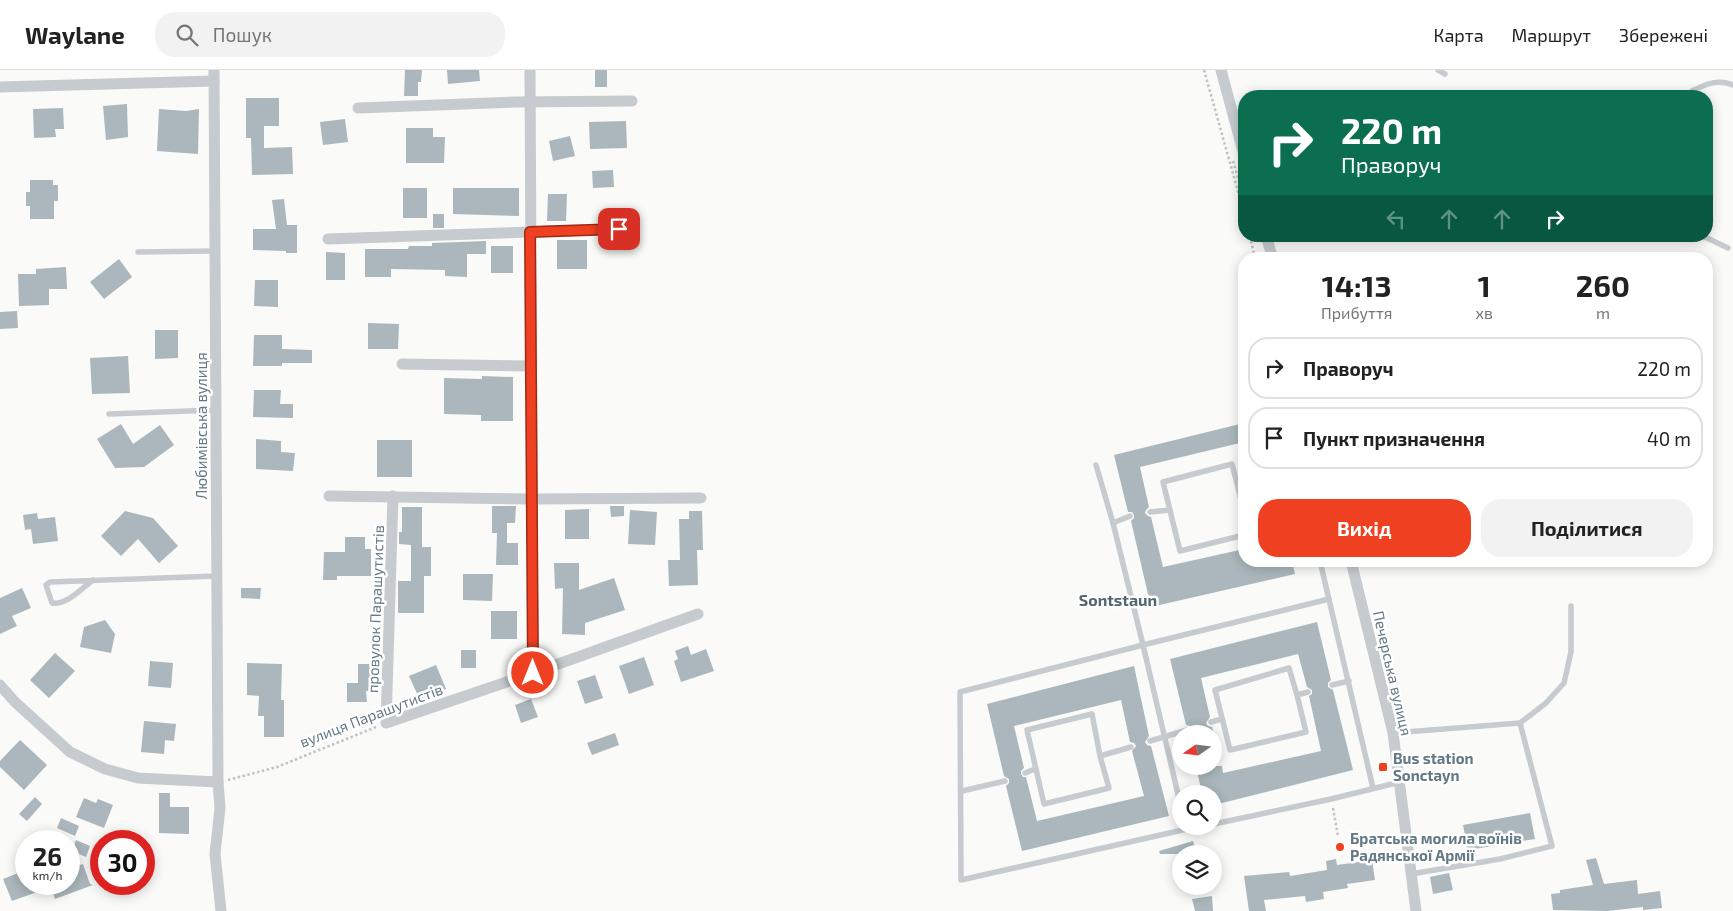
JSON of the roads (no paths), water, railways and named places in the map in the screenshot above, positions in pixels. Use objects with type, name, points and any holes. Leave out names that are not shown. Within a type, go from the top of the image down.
[{"type":"street","points":[[530,70],[533,673]]},
{"type":"street","points":[[1220,70],[1238,134]]},
{"type":"street","points":[[0,87],[214,76]]},
{"type":"street","name":"Любимівська вулиця","points":[[214,76],[218,782],[220,808],[216,854],[221,911]]},
{"type":"street","points":[[358,108],[632,100]]},
{"type":"street","points":[[328,239],[619,229]]},
{"type":"street","points":[[402,364],[531,366]]},
{"type":"street","points":[[329,496],[532,499],[701,498]]},
{"type":"street","name":"провулок Парашутистів","points":[[386,723],[393,496]]},
{"type":"street","name":"Печерська вулиця","points":[[1352,567],[1393,733],[1416,911]]},
{"type":"street","name":"вулиця Парашутистів","points":[[386,723],[698,614]]},
{"type":"street","points":[[0,685],[14,701],[70,752],[105,769],[138,778],[218,782]]},
{"type":"lane","points":[[1438,70],[1445,74]]},
{"type":"lane","points":[[1696,90],[1710,82],[1726,82],[1733,85]]},
{"type":"lane","points":[[1713,241],[1728,248]]},
{"type":"lane","points":[[138,252],[215,251]]},
{"type":"lane","points":[[109,414],[216,410]]},
{"type":"lane","points":[[1238,480],[1232,464],[1163,482],[1180,551],[1238,536]]},
{"type":"lane","points":[[1096,465],[1113,523],[1175,785]]},
{"type":"lane","points":[[1150,512],[1170,510]]},
{"type":"lane","points":[[1113,523],[1130,516]]},
{"type":"lane","points":[[1321,567],[1373,788]]},
{"type":"lane","points":[[93,580],[66,601],[57,604],[52,603],[46,586],[50,582],[93,580],[217,576]]},
{"type":"lane","points":[[1172,831],[961,880],[960,692],[1329,599]]},
{"type":"lane","points":[[1393,733],[1520,723],[1546,702],[1564,683],[1571,652],[1571,606]]},
{"type":"lane","points":[[1289,668],[1297,695],[1306,732],[1230,750],[1215,690],[1289,668]]},
{"type":"lane","points":[[1332,685],[1349,681]]},
{"type":"lane","points":[[1297,695],[1308,692]]},
{"type":"lane","points":[[1092,714],[1100,756],[1109,788],[1044,804],[1026,730],[1092,714]]},
{"type":"lane","points":[[1211,722],[1222,719]]},
{"type":"lane","points":[[1411,874],[1500,859],[1552,846],[1520,723]]},
{"type":"lane","points":[[1150,741],[1172,734]]},
{"type":"lane","points":[[1100,756],[1131,747]]},
{"type":"lane","points":[[1025,773],[1035,769]]},
{"type":"lane","points":[[962,790],[1005,781]]},
{"type":"lane","points":[[1222,822],[1400,782]]},
{"type":"place","name":"Bus station Sonctayn","points":[[1383,767]]},
{"type":"place","name":"Братська могила воїнів Радянської Армії","points":[[1340,847]]},
{"type":"district","name":"Sontstaun","points":[[1118,599]]}]
